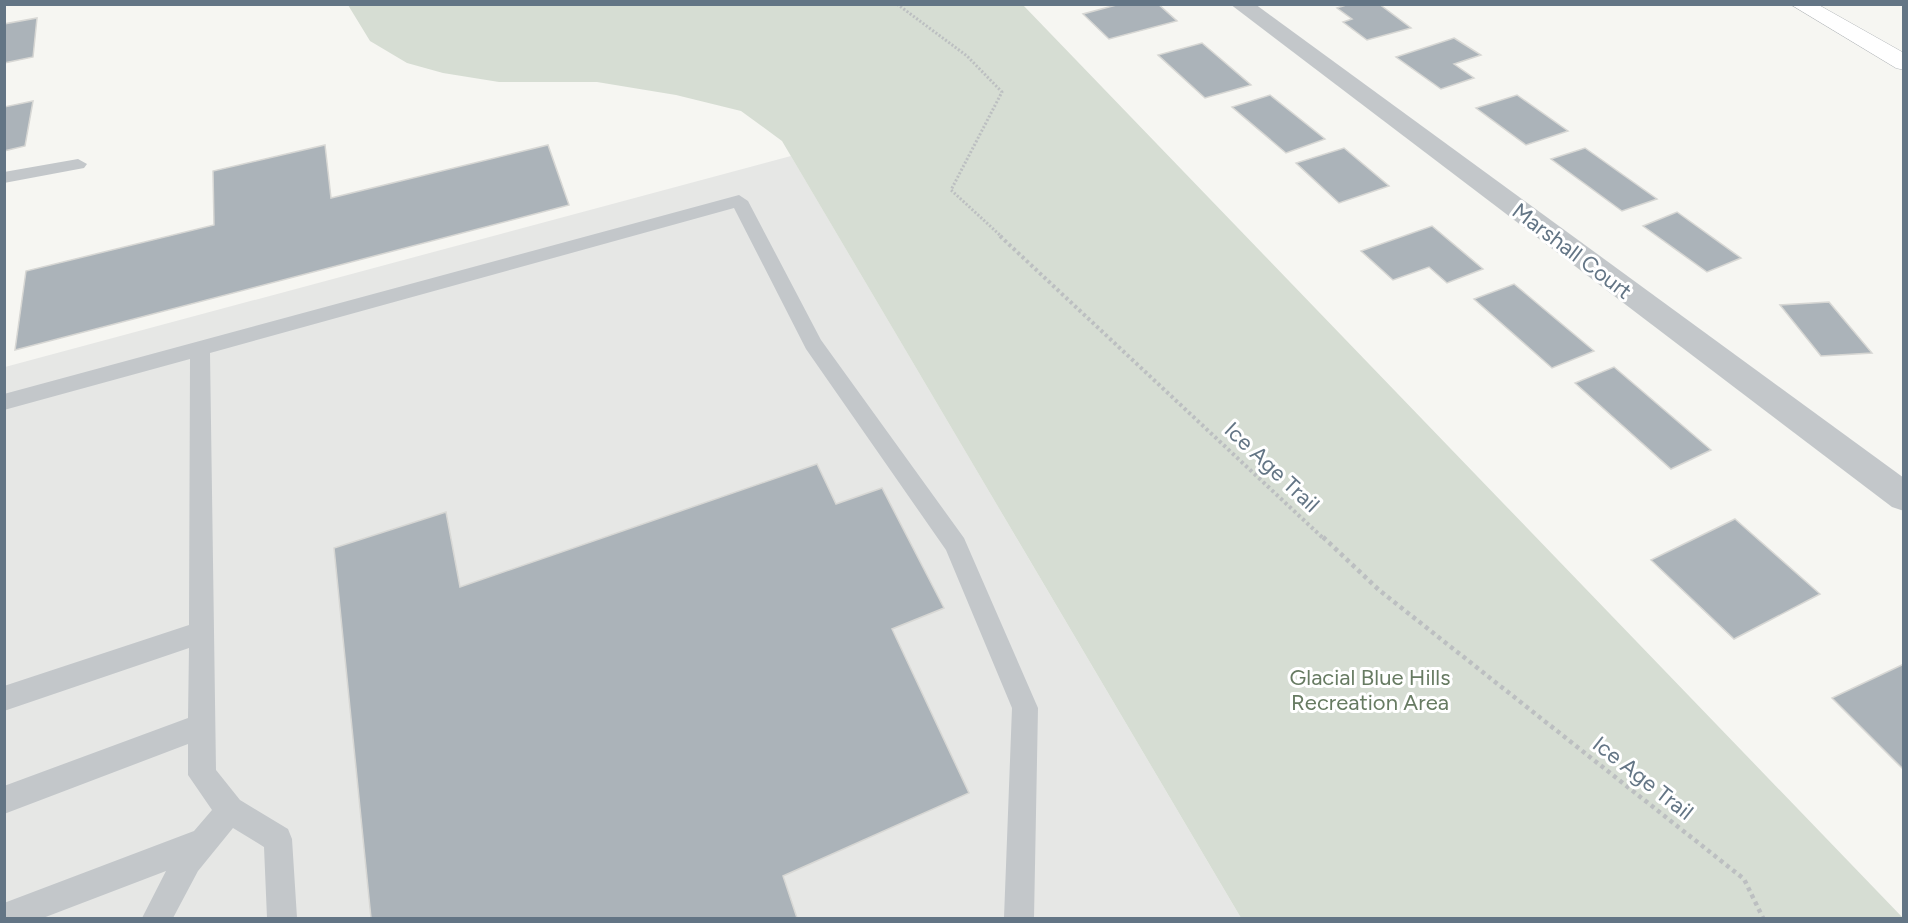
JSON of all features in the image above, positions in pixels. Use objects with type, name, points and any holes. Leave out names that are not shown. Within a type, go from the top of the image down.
[{"type":"highway","points":[[1800,4],[1904,63]]},
{"type":"highway","points":[[1825,4],[1904,42]]},
{"type":"street","name":"Marshall Court","points":[[1240,4],[1904,496]]},
{"type":"lane","points":[[4,178],[78,164]]},
{"type":"lane","points":[[4,402],[739,201],[813,344],[956,545],[1025,708],[1019,918]]},
{"type":"lane","points":[[200,349],[202,775],[230,810],[278,839],[282,918]]},
{"type":"lane","points":[[4,699],[200,633]]},
{"type":"lane","points":[[4,800],[200,727]]},
{"type":"lane","points":[[157,918],[188,861],[230,810]]},
{"type":"lane","points":[[5,918],[204,842]]},
{"type":"path","name":"Ice Age Trail","points":[[897,4],[967,56],[1002,92],[951,189],[1379,590],[1744,879],[1763,918]]},
{"type":"shaded area","points":[[791,156],[1241,918],[5,918],[5,367]]},
{"type":"green space","name":"Glacial Blue Hills Recreation Area","points":[[348,5],[1023,5],[1903,918],[1241,918],[782,141],[741,111],[676,95],[597,82],[499,82],[443,73],[407,63],[370,41]]},
{"type":"building","points":[[1120,4],[1158,4],[1177,21],[1109,39],[1083,14]]},
{"type":"building","points":[[1349,4],[1379,4],[1411,28],[1367,40],[1343,22],[1352,19],[1337,8]]},
{"type":"building","points":[[37,18],[33,57],[4,63],[4,24]]},
{"type":"building","points":[[1454,38],[1481,55],[1454,64],[1474,78],[1441,89],[1396,57]]},
{"type":"building","points":[[1202,43],[1251,85],[1205,98],[1158,55]]},
{"type":"building","points":[[1270,95],[1325,139],[1286,153],[1232,107]]},
{"type":"building","points":[[1517,95],[1568,131],[1526,145],[1476,108]]},
{"type":"building","points":[[33,101],[25,146],[4,151],[4,107]]},
{"type":"building","points":[[325,145],[331,198],[548,145],[569,205],[15,350],[26,271],[214,225],[213,171]]},
{"type":"building","points":[[1344,148],[1389,186],[1339,203],[1296,163]]},
{"type":"building","points":[[1585,148],[1657,199],[1622,211],[1551,159]]},
{"type":"building","points":[[1677,212],[1741,258],[1707,272],[1643,226]]},
{"type":"building","points":[[1432,226],[1483,269],[1447,283],[1429,267],[1393,280],[1361,251]]},
{"type":"building","points":[[1514,284],[1594,351],[1552,368],[1474,299]]},
{"type":"building","points":[[1829,302],[1872,353],[1821,356],[1780,305]]},
{"type":"building","points":[[1614,367],[1711,450],[1671,469],[1575,383]]},
{"type":"building","points":[[817,464],[836,504],[882,488],[944,608],[892,629],[969,793],[783,876],[797,918],[371,918],[334,548],[446,512],[460,587]]},
{"type":"building","points":[[1735,519],[1820,594],[1734,639],[1651,560]]},
{"type":"building","points":[[1904,664],[1904,770],[1832,698]]}]
